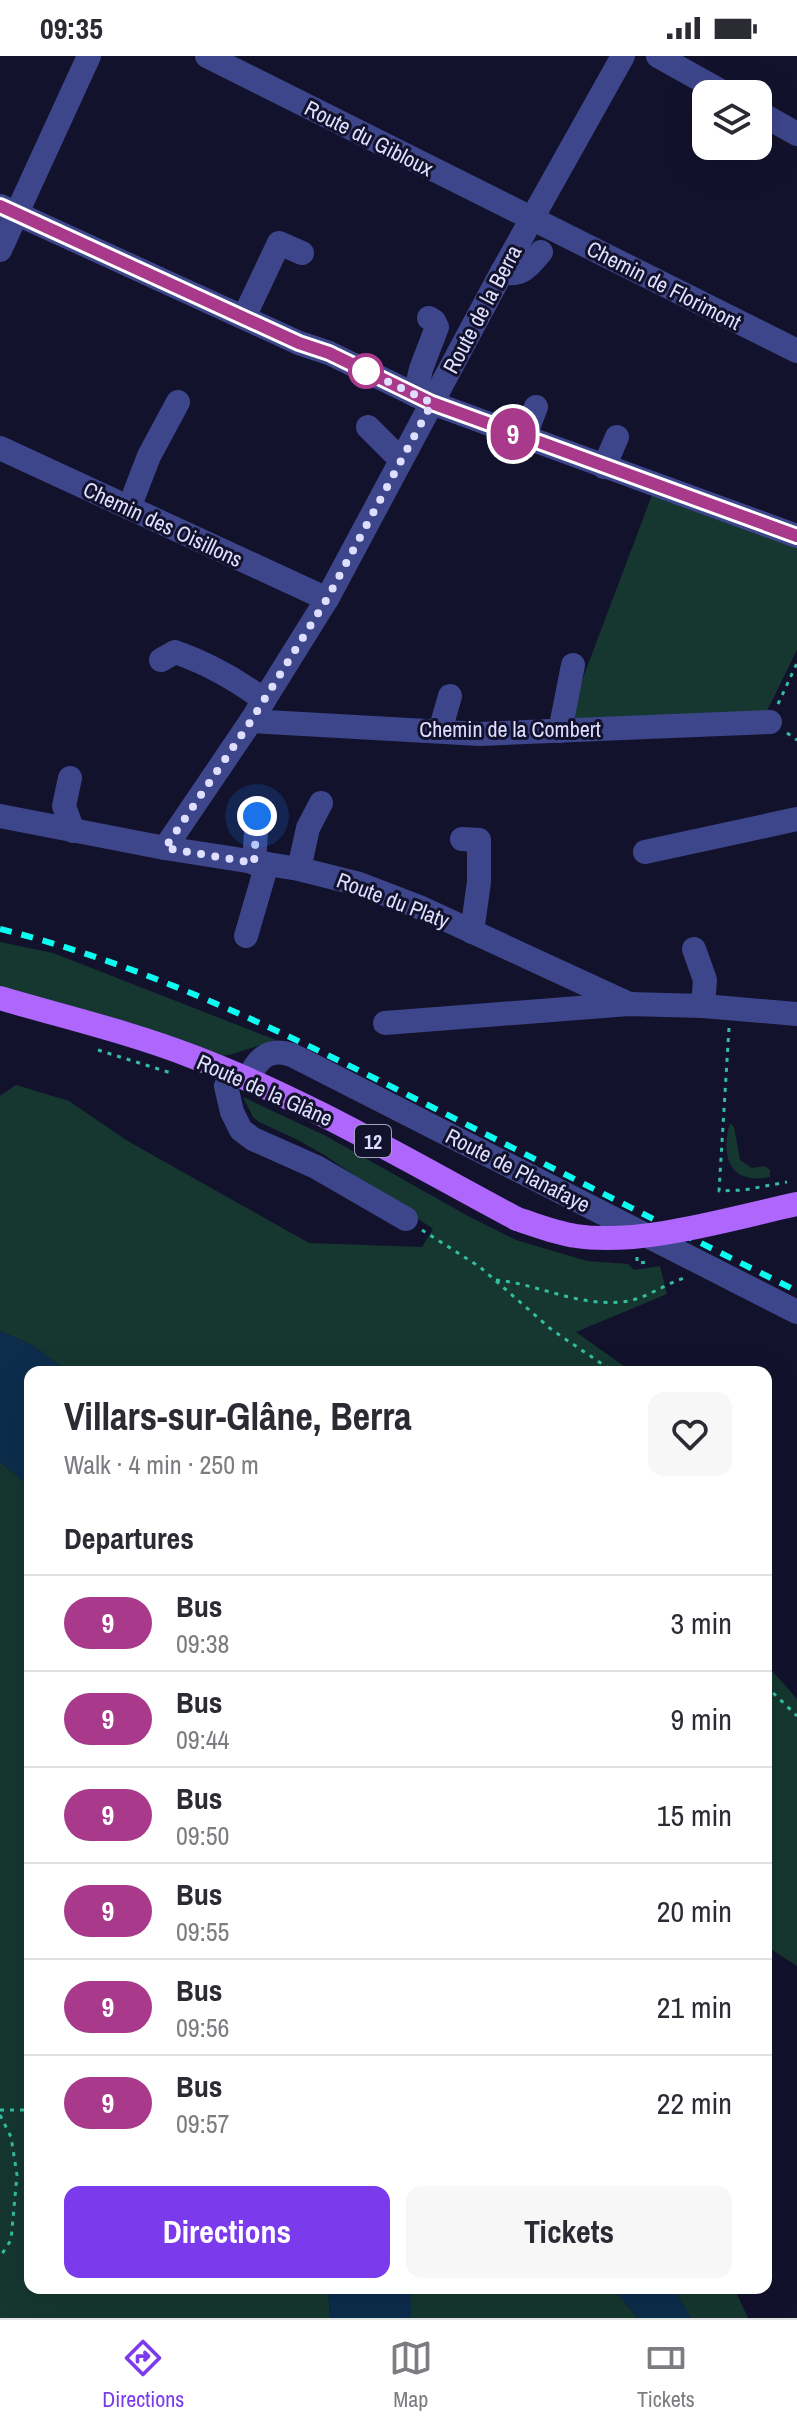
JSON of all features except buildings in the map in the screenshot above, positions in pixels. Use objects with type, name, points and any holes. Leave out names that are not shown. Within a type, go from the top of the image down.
[{"type":"main road","name":"Route de la Glâne","points":[[0,998],[190,1055],[237,1083],[327,1117],[517,1219],[554,1231],[579,1237],[656,1235],[797,1204]]},
{"type":"street","points":[[0,250],[8,210],[89,56]]},
{"type":"street","name":"Route du Gibloux","points":[[207,56],[532,218]]},
{"type":"street","name":"Route de la Berra","points":[[165,848],[258,710],[327,599],[401,460],[423,399],[502,272],[623,56]]},
{"type":"street","points":[[658,56],[701,80]]},
{"type":"street","points":[[772,120],[797,134]]},
{"type":"street","points":[[8,210],[299,343],[329,353],[423,399],[797,536]]},
{"type":"street","name":"Chemin de Florimont","points":[[532,218],[797,351]]},
{"type":"street","points":[[244,317],[279,243],[302,253]]},
{"type":"street","points":[[502,272],[512,275],[523,272],[541,252]]},
{"type":"street","points":[[423,399],[421,369],[437,327],[429,318]]},
{"type":"street","points":[[129,508],[149,456],[178,402]]},
{"type":"street","points":[[524,438],[536,407]]},
{"type":"street","points":[[368,427],[401,460]]},
{"type":"street","points":[[604,467],[617,437]]},
{"type":"street","name":"Chemin des Oisillons","points":[[0,448],[327,599]]},
{"type":"street","points":[[161,660],[175,652],[240,682],[258,710]]},
{"type":"street","points":[[560,731],[573,665]]},
{"type":"street","points":[[440,731],[450,696]]},
{"type":"street","name":"Chemin de la Combert","points":[[258,710],[480,734],[770,722]]},
{"type":"street","points":[[70,778],[64,806],[73,831]]},
{"type":"street","points":[[299,869],[308,828],[321,803]]},
{"type":"street","name":"Route du Platy","points":[[0,816],[165,848],[299,869],[359,884],[419,907],[629,1004]]},
{"type":"street","points":[[246,936],[260,863],[257,816]]},
{"type":"street","points":[[645,852],[797,819]]},
{"type":"street","points":[[462,839],[479,840],[479,882],[472,932]]},
{"type":"street","points":[[694,949],[705,980],[703,1006]]},
{"type":"street","name":"Route du Platy","points":[[385,1023],[629,1004],[703,1006],[797,1014]]},
{"type":"street","name":"Route de Planafaye","points":[[237,1083],[265,1055],[278,1051],[292,1055],[797,1312]]},
{"type":"street","points":[[237,1083],[232,1112],[241,1130],[253,1139],[316,1167],[406,1219]]},
{"type":"path","points":[[770,722],[797,663]]},
{"type":"path","points":[[729,1020],[719,1191],[797,1181]]},
{"type":"path","points":[[91,1046],[176,1074]]},
{"type":"path","points":[[406,1219],[480,1267],[552,1330],[605,1366]]},
{"type":"path","points":[[496,1280],[580,1299],[619,1302],[643,1297],[671,1282],[713,1268]]},
{"type":"path","points":[[772,1692],[797,1716]]},
{"type":"path","points":[[0,2257],[11,2240],[17,2175],[11,2137],[0,2112],[24,2110]]},
{"type":"green space","points":[[652,495],[797,548],[797,650],[767,711],[567,720]]},
{"type":"green space","points":[[0,942],[53,953],[276,1040],[219,1056],[0,986]]},
{"type":"green space","points":[[16,1085],[69,1101],[126,1140],[309,1243],[422,1247],[433,1229],[326,1156],[259,1122],[243,1097],[326,1136],[516,1240],[587,1261],[628,1264],[634,1270],[660,1266],[667,1294],[576,1332],[624,1366],[60,1366],[32,1345],[0,1331],[0,1096]]},
{"type":"green space","points":[[730,1123],[734,1127],[740,1160],[752,1168],[765,1166],[770,1170],[770,1177],[745,1177],[731,1166],[726,1147]]},
{"type":"green space","points":[[0,1462],[24,1481],[24,2294],[328,2294],[330,2318],[0,2318]]},
{"type":"green space","points":[[772,1671],[797,1699],[797,1966],[772,1950]]},
{"type":"green space","points":[[411,2294],[618,2294],[638,2318],[411,2318]]},
{"type":"green space","points":[[677,2294],[737,2294],[748,2318],[691,2318]]},
{"type":"water","points":[[0,1331],[32,1345],[60,1366],[24,1366],[24,1481],[0,1462]]},
{"type":"water","points":[[328,2294],[411,2294],[411,2318],[330,2318]]},
{"type":"water","points":[[618,2294],[677,2294],[691,2318],[638,2318]]},
{"type":"railway","points":[[0,929],[110,962],[269,1027],[797,1291]]},
{"type":"bus line","name":"9","points":[[0,206],[299,343],[329,353],[432,403],[797,536]]},
{"type":"route","points":[[257,816],[254,863],[165,848],[251,721],[327,599],[432,403],[366,371]]}]
